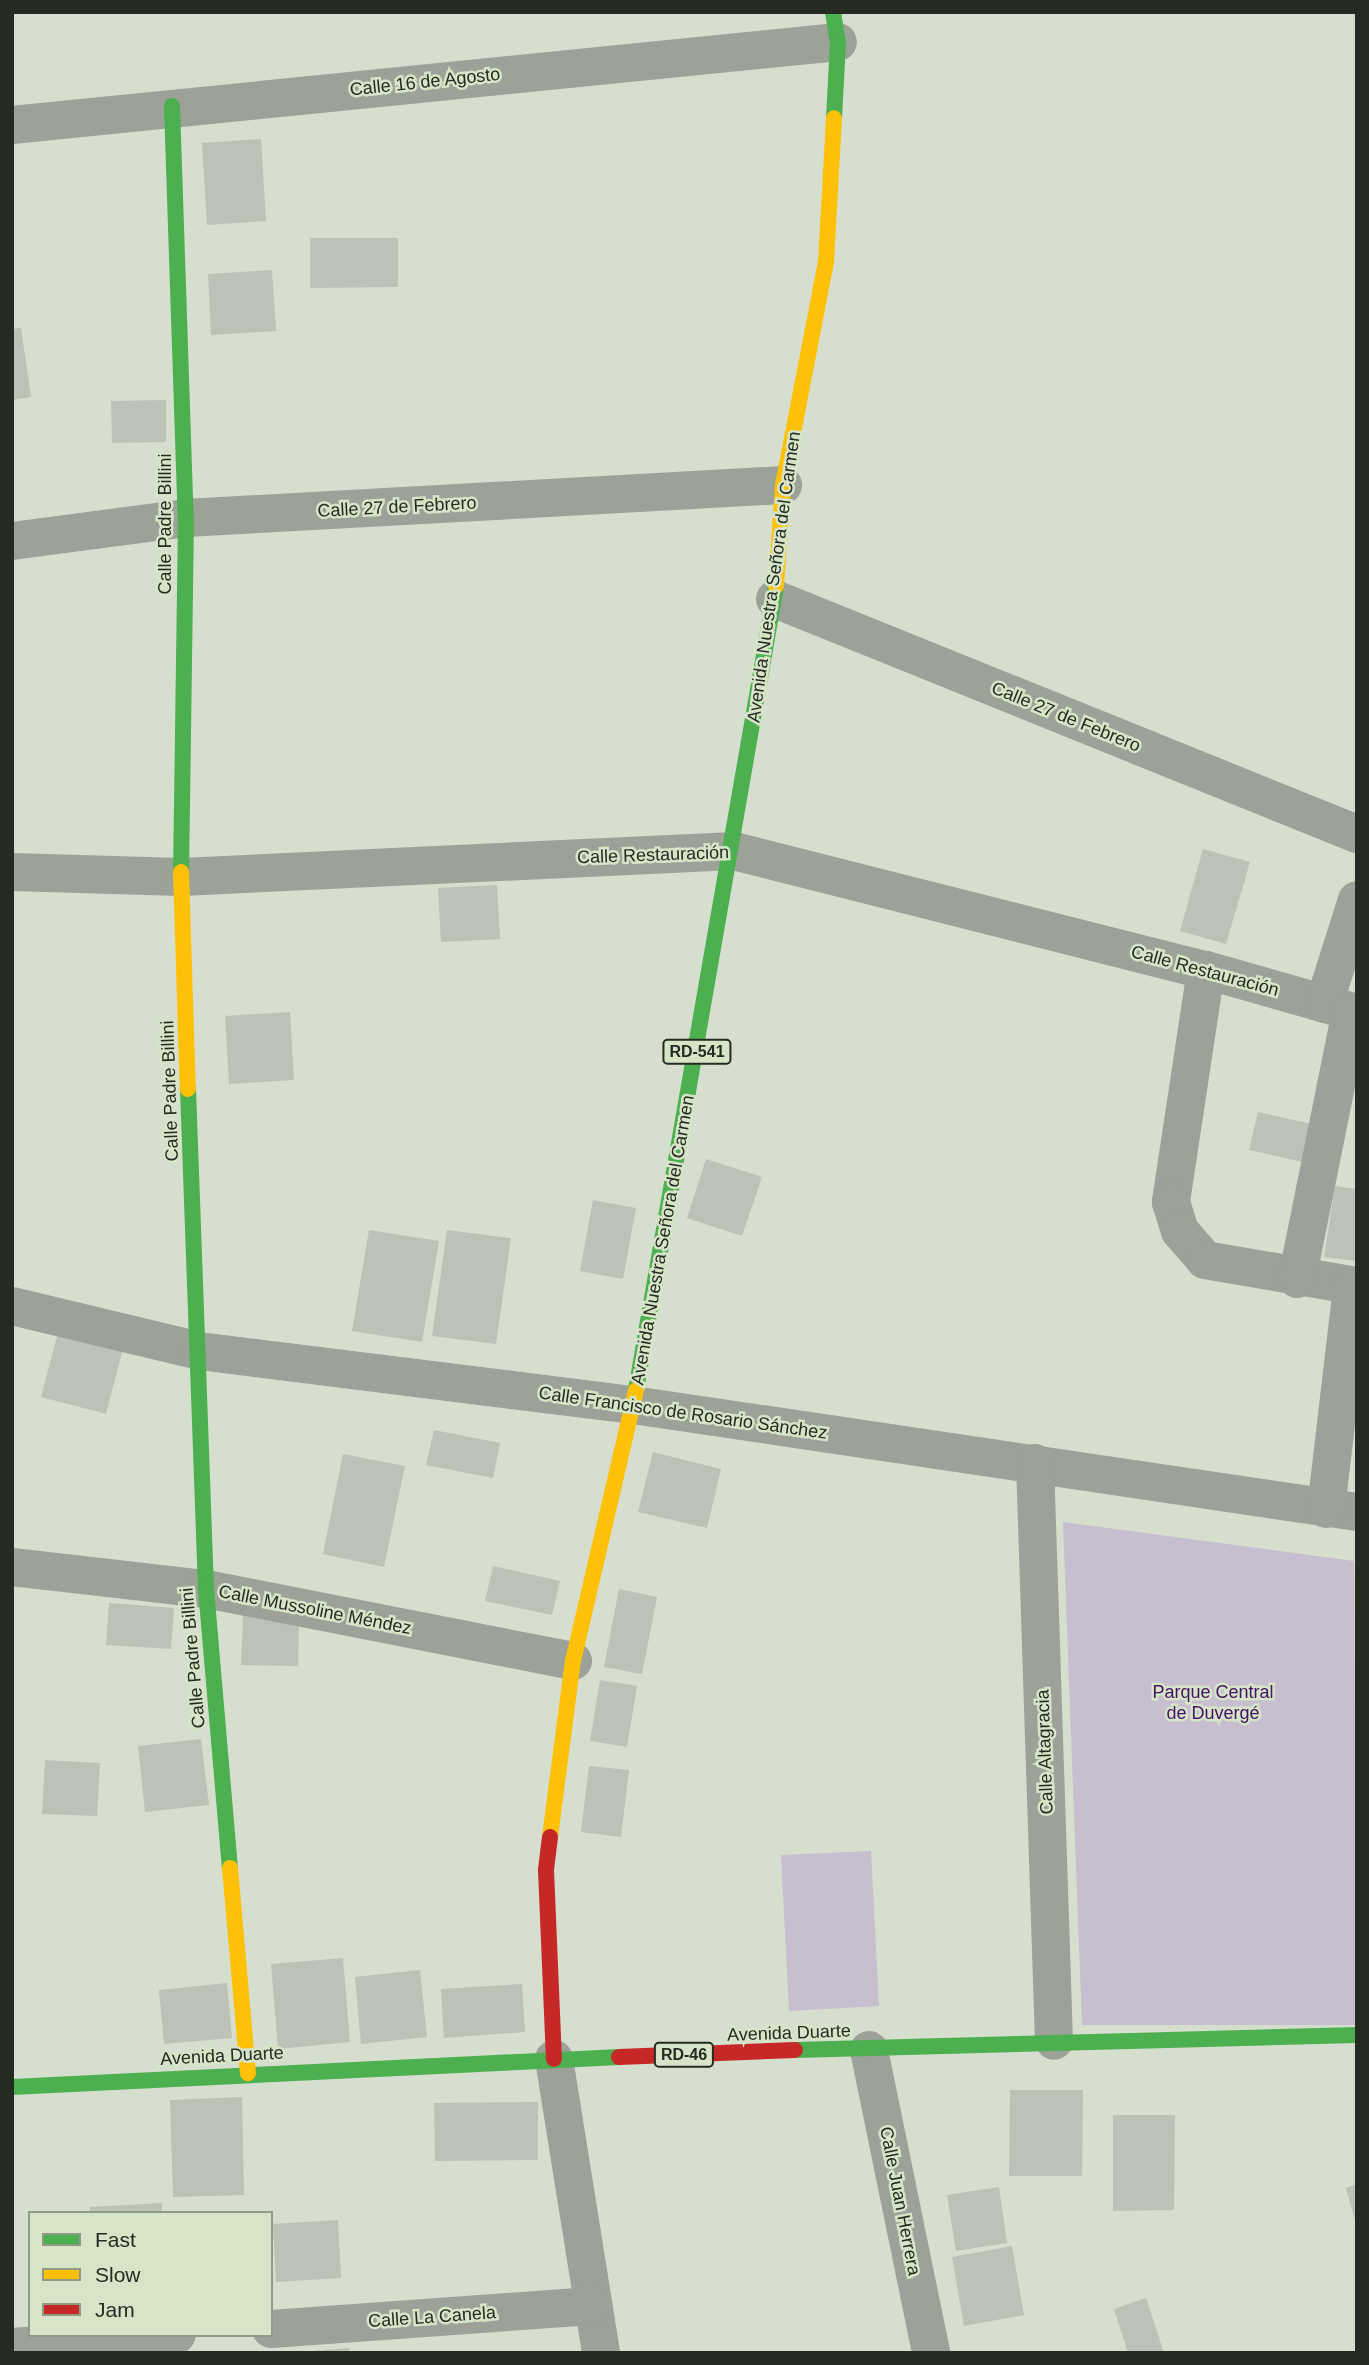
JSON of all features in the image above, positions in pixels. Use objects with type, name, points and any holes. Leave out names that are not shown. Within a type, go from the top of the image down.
[{"type":"main road","name":"Avenida Nuestra Señora del Carmen","points":[[554,2059],[546,1870],[573,1661],[634,1405],[734,851],[775,599],[783,485],[826,261],[836,27]]},
{"type":"main road","name":"Calle Padre Billini","points":[[172,106],[186,519],[181,877],[200,1351],[206,1589],[248,2073]]},
{"type":"main road","name":"Avenida Duarte","points":[[12,2087],[554,2059],[869,2050],[1054,2041],[1357,2035]]},
{"type":"street","name":"Calle 16 de Agosto","points":[[12,125],[836,27]]},
{"type":"street","name":"Calle 27 de Febrero","points":[[12,541],[186,519],[783,485]]},
{"type":"street","name":"Calle 27 de Febrero","points":[[775,599],[1357,834]]},
{"type":"street","name":"Calle Restauración","points":[[12,872],[181,877],[734,851],[1206,970],[1344,1010]]},
{"type":"street","points":[[1297,1279],[1344,1010],[1357,900]]},
{"type":"street","points":[[1206,970],[1171,1202],[1180,1231],[1205,1260],[1297,1279],[1355,1286],[1341,1510]]},
{"type":"street","name":"Calle Francisco de Rosario Sánchez","points":[[12,1306],[200,1351],[634,1405],[1035,1462],[1341,1510]]},
{"type":"street","name":"Calle Altagracia","points":[[1035,1462],[1054,2041]]},
{"type":"street","name":"Calle Mussoline Méndez","points":[[12,1567],[206,1589],[573,1661]]},
{"type":"street","name":"Calle Juan Herrera","points":[[869,2050],[931,2353]]},
{"type":"street","name":"Avenida Nuestra Señora del Carmen","points":[[554,2059],[601,2353]]},
{"type":"street","name":"Calle La Canela","points":[[273,2329],[592,2306]]},
{"type":"street","points":[[12,2347],[150,2337]]},
{"type":"green space","name":"Parque Central de Duvergé","points":[[1063,1522],[1354,1561],[1357,2025],[1082,2025]]},
{"type":"green space","points":[[871,1851],[879,2006],[789,2011],[781,1855]]},
{"type":"building","points":[[261,139],[266,221],[207,225],[202,143]]},
{"type":"building","points":[[310,238],[398,238],[398,287],[310,288]]},
{"type":"building","points":[[272,270],[276,331],[211,335],[208,274]]},
{"type":"building","points":[[21,328],[31,397],[12,400],[12,329]]},
{"type":"building","points":[[166,400],[166,442],[112,443],[111,401]]},
{"type":"building","points":[[1203,849],[1250,862],[1226,944],[1180,931]]},
{"type":"building","points":[[497,885],[500,939],[441,942],[438,888]]},
{"type":"building","points":[[290,1012],[294,1080],[229,1084],[225,1016]]},
{"type":"building","points":[[1258,1112],[1311,1124],[1303,1162],[1249,1150]]},
{"type":"building","points":[[706,1159],[762,1177],[742,1236],[687,1218]]},
{"type":"building","points":[[1335,1186],[1357,1189],[1357,1261],[1324,1257]]},
{"type":"building","points":[[593,1200],[636,1208],[623,1279],[580,1271]]},
{"type":"building","points":[[369,1230],[439,1241],[422,1342],[352,1331]]},
{"type":"building","points":[[447,1230],[511,1238],[496,1344],[432,1336]]},
{"type":"building","points":[[61,1321],[126,1337],[106,1414],[41,1397]]},
{"type":"building","points":[[434,1430],[500,1443],[493,1478],[426,1465]]},
{"type":"building","points":[[653,1452],[721,1469],[707,1528],[638,1512]]},
{"type":"building","points":[[343,1454],[405,1466],[384,1567],[323,1554]]},
{"type":"building","points":[[493,1566],[560,1581],[552,1615],[485,1601]]},
{"type":"building","points":[[619,1589],[657,1597],[642,1674],[604,1667]]},
{"type":"building","points":[[109,1603],[174,1608],[171,1649],[106,1645]]},
{"type":"building","points":[[243,1615],[299,1616],[298,1666],[241,1665]]},
{"type":"building","points":[[600,1680],[637,1686],[627,1747],[590,1741]]},
{"type":"building","points":[[201,1739],[209,1805],[145,1812],[138,1746]]},
{"type":"building","points":[[45,1760],[100,1763],[97,1816],[42,1814]]},
{"type":"building","points":[[589,1766],[629,1770],[621,1837],[581,1832]]},
{"type":"building","points":[[343,1958],[350,2042],[278,2049],[271,1964]]},
{"type":"building","points":[[420,1970],[427,2037],[361,2044],[355,1977]]},
{"type":"building","points":[[227,1983],[232,2038],[164,2044],[159,1990]]},
{"type":"building","points":[[522,1984],[525,2032],[444,2038],[441,1989]]},
{"type":"building","points":[[1010,2090],[1083,2090],[1082,2176],[1009,2176]]},
{"type":"building","points":[[242,2097],[244,2195],[173,2197],[170,2100]]},
{"type":"building","points":[[538,2102],[538,2160],[435,2161],[434,2103]]},
{"type":"building","points":[[1113,2115],[1175,2115],[1174,2210],[1113,2211]]},
{"type":"building","points":[[1357,2184],[1357,2224],[1356,2224],[1346,2188]]},
{"type":"building","points":[[999,2187],[1007,2243],[956,2251],[947,2195]]},
{"type":"building","points":[[162,2203],[162,2211],[90,2211],[90,2207]]},
{"type":"building","points":[[338,2220],[341,2278],[276,2282],[273,2224]]},
{"type":"building","points":[[1012,2246],[1024,2315],[964,2326],[952,2257]]},
{"type":"building","points":[[1146,2298],[1164,2353],[1128,2353],[1114,2309]]},
{"type":"building","points":[[349,2348],[350,2353],[313,2353],[313,2351]]},
{"type":"traffic: fast","points":[[833,12],[838,42],[834,118]]},
{"type":"traffic: fast","points":[[172,106],[186,518],[181,872]]},
{"type":"traffic: fast","points":[[636,1390],[776,586]]},
{"type":"traffic: fast","points":[[188,1089],[206,1589],[230,1868]]},
{"type":"traffic: fast","points":[[795,2050],[1357,2035]]},
{"type":"traffic: fast","points":[[12,2087],[619,2057]]},
{"type":"traffic: slow","points":[[776,586],[783,485],[826,261],[834,118]]},
{"type":"traffic: slow","points":[[181,872],[188,1089]]},
{"type":"traffic: slow","points":[[550,1837],[573,1661],[636,1390]]},
{"type":"traffic: slow","points":[[230,1868],[248,2073]]},
{"type":"traffic: jam","points":[[550,1837],[546,1870],[554,2059]]},
{"type":"traffic: jam","points":[[619,2057],[795,2050]]}]
